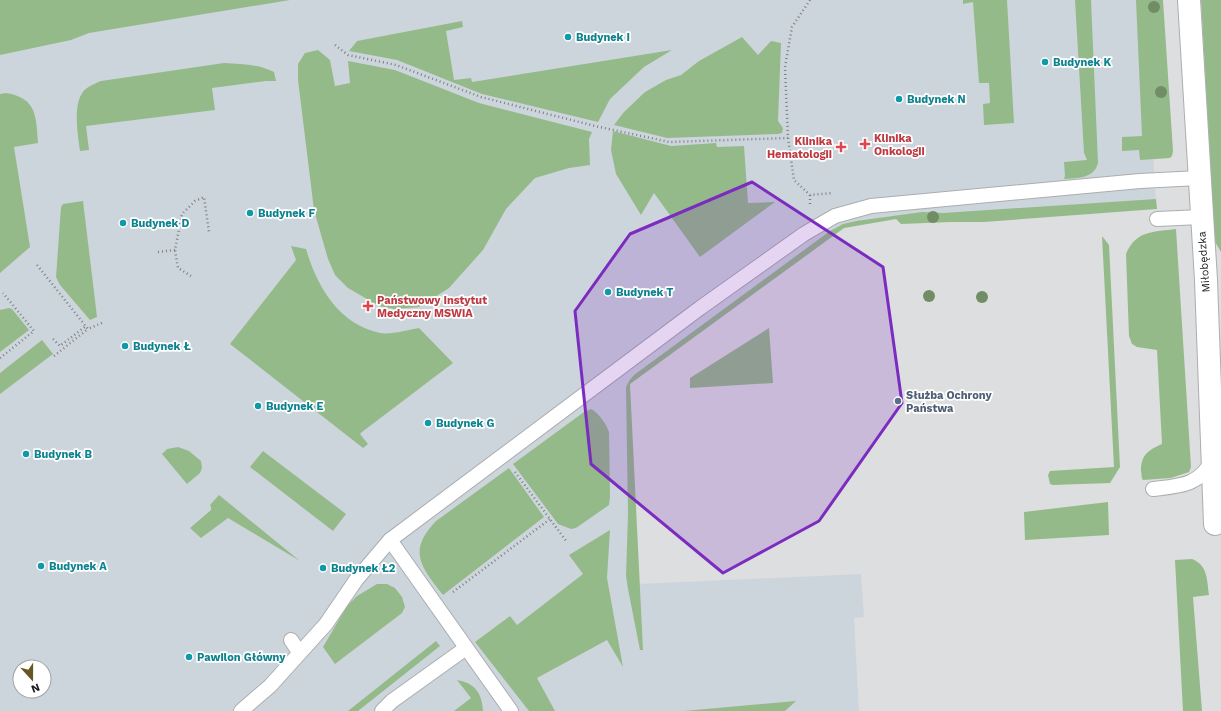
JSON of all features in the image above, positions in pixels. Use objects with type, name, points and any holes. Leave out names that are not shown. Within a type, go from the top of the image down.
[{"type":"street","name":"Miłobędzka","points":[[1189,0],[1206,280],[1215,524]]},
{"type":"lane","points":[[241,711],[270,686],[326,624],[356,580],[390,540],[700,308],[804,234],[835,216],[871,206],[1140,181],[1199,178]]},
{"type":"lane","points":[[1157,219],[1201,217]]},
{"type":"lane","points":[[1153,490],[1185,484],[1197,479],[1207,470],[1212,458]]},
{"type":"lane","points":[[390,540],[511,711]]},
{"type":"lane","points":[[291,640],[300,652]]},
{"type":"lane","points":[[382,711],[392,701],[466,648]]},
{"type":"path","points":[[810,0],[792,27],[785,67],[788,138],[794,180],[810,195],[833,192]]},
{"type":"path","points":[[335,45],[348,56],[396,65],[481,97],[599,127],[669,142],[788,138]]},
{"type":"path","points":[[191,276],[178,268],[175,250],[182,214],[195,201],[204,197],[209,232]]},
{"type":"path","points":[[158,252],[175,250]]},
{"type":"path","points":[[37,265],[87,328]]},
{"type":"path","points":[[0,358],[34,331],[3,293]]},
{"type":"path","points":[[53,339],[60,346],[87,328],[104,322]]},
{"type":"path","points":[[54,356],[87,328]]},
{"type":"path","points":[[503,455],[567,542]]},
{"type":"path","points":[[436,605],[550,519]]},
{"type":"highlighted area","points":[[752,182],[883,267],[902,403],[819,521],[723,573],[591,464],[575,311],[630,234]]},
{"type":"shaded area","name":"Państwowy Instytut Medyczny MSWiA","points":[[0,0],[1144,0],[1156,204],[926,214],[844,228],[629,384],[639,584],[861,574],[864,617],[854,618],[859,711],[0,711]]},
{"type":"green space","points":[[0,0],[290,0],[89,33],[71,40],[0,55]]},
{"type":"green space","points":[[963,0],[1007,0],[1014,123],[984,125],[983,104],[990,103],[989,83],[979,83],[973,2],[963,4]]},
{"type":"green space","points":[[1075,0],[1091,0],[1098,163],[1093,172],[1089,175],[1079,178],[1064,179],[1064,162],[1087,160],[1084,153]]},
{"type":"green space","points":[[1136,0],[1163,0],[1173,151],[1170,158],[1140,160],[1139,150],[1122,151],[1122,137],[1142,136]]},
{"type":"green space","points":[[1201,0],[1221,0],[1221,252],[1215,242]]},
{"type":"green space","points":[[462,21],[463,27],[446,31],[454,80],[471,78],[472,82],[672,50],[644,67],[610,99],[598,122],[482,94],[397,60],[349,51],[357,41]]},
{"type":"green space","points":[[742,37],[758,55],[771,41],[781,43],[778,121],[783,128],[782,133],[667,138],[614,125],[624,112],[645,92],[666,80],[681,75],[699,61]]},
{"type":"green space","points":[[318,50],[330,60],[335,86],[350,83],[348,61],[395,70],[479,103],[592,132],[589,139],[590,165],[569,168],[535,178],[506,209],[483,250],[449,288],[419,307],[395,309],[379,306],[348,288],[335,275],[328,259],[314,210],[298,80],[298,64],[305,53]]},
{"type":"green space","points":[[224,63],[250,65],[268,69],[274,72],[276,81],[212,88],[215,110],[86,126],[89,150],[80,151],[77,127],[77,109],[82,93],[90,86],[101,81]]},
{"type":"green space","points":[[6,93],[16,95],[24,99],[33,110],[37,124],[38,143],[14,147],[30,247],[0,273],[0,94]]},
{"type":"green space","points":[[613,131],[671,146],[716,143],[717,147],[744,146],[748,203],[775,202],[700,257],[654,193],[641,215],[616,174],[611,150]]},
{"type":"green space","points":[[1156,199],[1157,209],[984,222],[901,224],[896,219],[844,228],[630,384],[643,650],[640,650],[626,576],[628,514],[626,387],[634,375],[830,231],[843,224],[922,212],[943,213]]},
{"type":"green space","points":[[83,201],[97,317],[90,320],[60,285],[56,277],[61,207],[63,204]]},
{"type":"green space","points":[[1176,229],[1191,467],[1189,472],[1171,478],[1143,480],[1141,471],[1142,460],[1153,448],[1162,444],[1157,350],[1137,347],[1132,344],[1129,336],[1126,254],[1130,246],[1140,236],[1153,232]]},
{"type":"green space","points":[[1102,236],[1109,245],[1120,467],[1110,483],[1053,485],[1050,484],[1048,475],[1050,471],[1114,467]]},
{"type":"green space","points":[[291,246],[306,249],[316,276],[331,302],[352,321],[365,328],[380,333],[399,332],[419,328],[453,363],[362,432],[360,434],[368,444],[363,448],[230,344],[296,260]]},
{"type":"green space","points":[[9,308],[12,309],[29,330],[0,352],[0,310]]},
{"type":"green space","points":[[769,328],[773,383],[690,388],[690,378]]},
{"type":"green space","points":[[42,340],[53,354],[0,394],[0,373]]},
{"type":"green space","points":[[591,409],[602,419],[609,432],[609,505],[576,528],[571,529],[558,524],[513,464],[584,412]]},
{"type":"green space","points":[[178,447],[189,451],[201,461],[202,468],[200,473],[187,484],[162,454],[167,449]]},
{"type":"green space","points":[[263,451],[346,514],[333,531],[250,467]]},
{"type":"green space","points":[[509,468],[544,517],[443,595],[423,567],[420,559],[422,541],[436,521]]},
{"type":"green space","points":[[219,495],[300,561],[228,518],[201,538],[190,528],[211,510],[210,505]]},
{"type":"green space","points":[[1108,502],[1109,535],[1025,540],[1024,512]]},
{"type":"green space","points":[[610,530],[607,578],[623,667],[607,640],[537,678],[555,711],[529,711],[475,642],[510,616],[517,625],[583,574],[569,555]]},
{"type":"green space","points":[[1192,559],[1204,569],[1209,595],[1193,597],[1202,711],[1183,711],[1175,560]]},
{"type":"green space","points":[[377,584],[387,584],[395,588],[402,597],[405,607],[402,613],[335,664],[323,647],[347,606],[357,596]]},
{"type":"green space","points":[[436,641],[440,646],[358,711],[348,711]]},
{"type":"green space","points":[[457,680],[473,686],[481,699],[483,711],[454,711],[471,698]]},
{"type":"green space","points":[[796,701],[785,711],[684,711]]},
{"type":"place","name":"Budynek I","points":[[568,37]]},
{"type":"place","name":"Budynek K","points":[[1045,62]]},
{"type":"place","name":"Budynek N","points":[[899,99]]},
{"type":"place","name":"Klinika Onkologii","points":[[865,144]]},
{"type":"place","name":"Klinika Hematologii","points":[[841,147]]},
{"type":"place","name":"Budynek F","points":[[250,213]]},
{"type":"place","name":"Budynek D","points":[[123,223]]},
{"type":"place","name":"Budynek T","points":[[608,292]]},
{"type":"place","name":"Państwowy Instytut Medyczny MSWiA","points":[[368,306]]},
{"type":"place","name":"Budynek Ł","points":[[125,346]]},
{"type":"place","name":"Służba Ochrony Państwa","points":[[898,401]]},
{"type":"place","name":"Budynek E","points":[[258,406]]},
{"type":"place","name":"Budynek G","points":[[428,423]]},
{"type":"place","name":"Budynek B","points":[[26,454]]},
{"type":"place","name":"Budynek A","points":[[41,566]]},
{"type":"place","name":"Budynek Ł2","points":[[323,568]]},
{"type":"place","name":"Pawilon Główny","points":[[189,657]]}]
